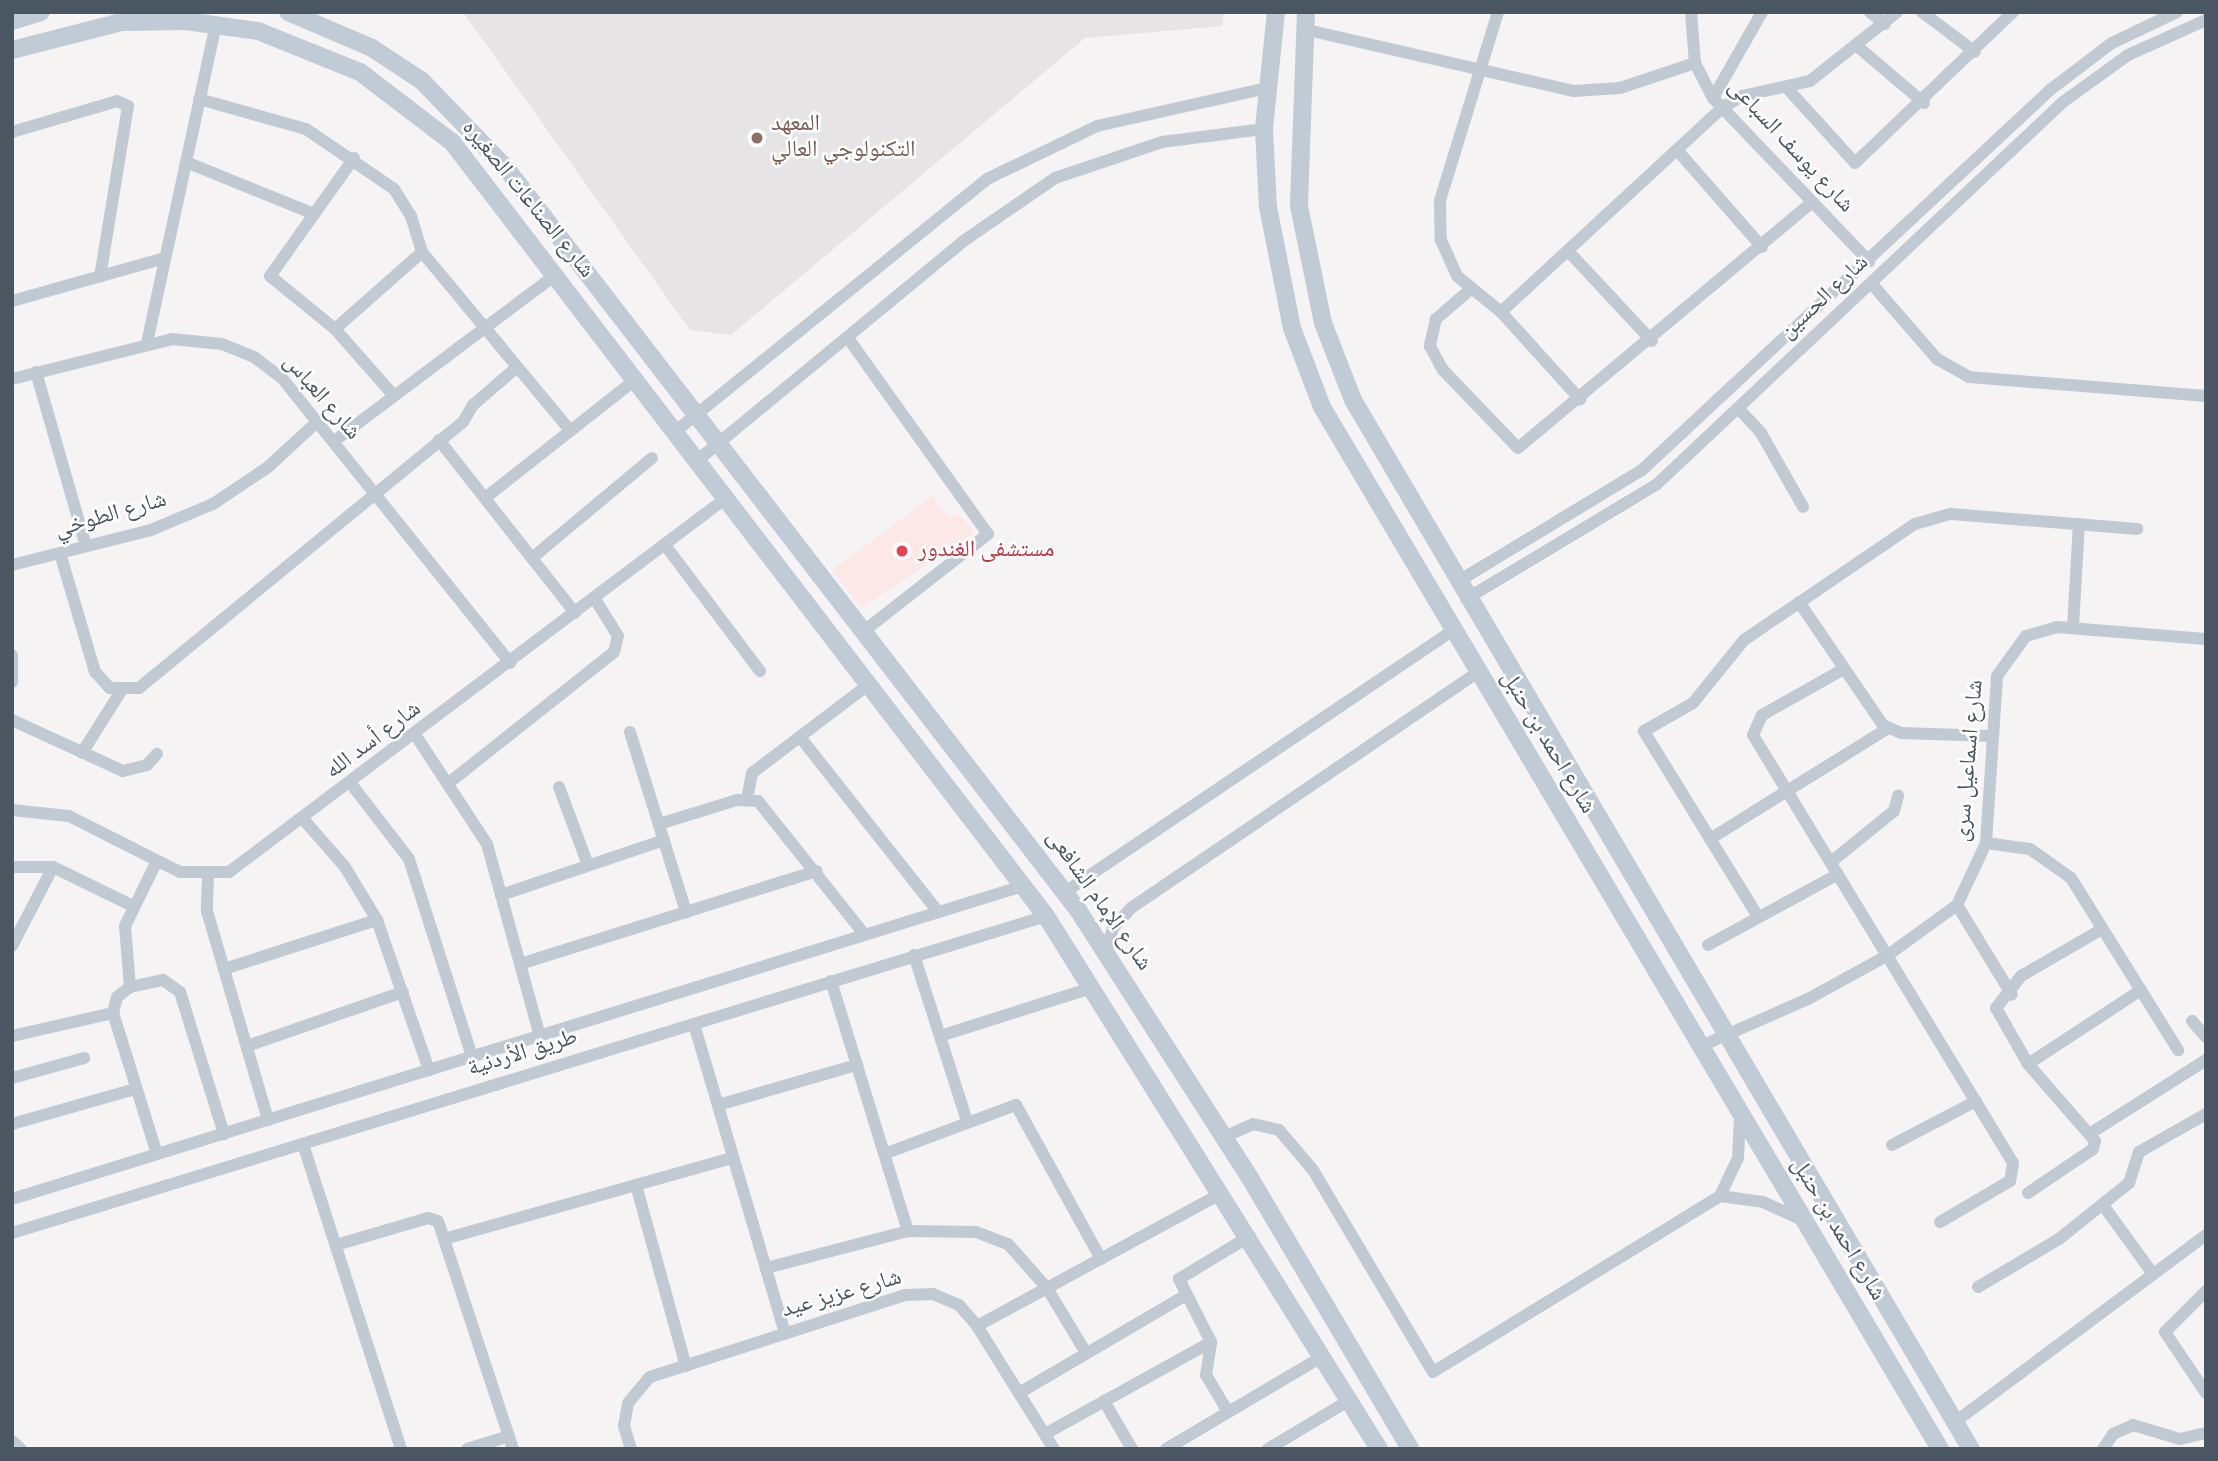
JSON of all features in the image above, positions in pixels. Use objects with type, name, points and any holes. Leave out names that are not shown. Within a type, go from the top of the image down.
[{"type":"street","points":[[12,21],[41,12]]},
{"type":"street","name":"شارع الصناعات الصغيره","points":[[288,12],[372,48],[467,121],[697,414]]},
{"type":"street","name":"شارع احمد بن حنبل","points":[[1276,12],[1264,129],[1273,248],[1305,368],[1340,445],[1940,1449]]},
{"type":"street","points":[[1497,12],[1439,220],[1448,258],[1472,288],[1501,312],[1580,399]]},
{"type":"street","name":"شارع يوسف السباعى","points":[[1691,12],[1695,63],[1713,98],[1869,261]]},
{"type":"street","points":[[1713,98],[1762,12]]},
{"type":"street","points":[[1870,12],[1885,24]]},
{"type":"street","points":[[1501,312],[1723,108],[1742,96],[1787,88],[1810,80],[1885,24],[1896,12]]},
{"type":"street","points":[[1923,12],[1975,52]]},
{"type":"street","points":[[1787,88],[1856,163],[1924,103],[2013,12]]},
{"type":"street","name":"شارع الحسين","points":[[1457,582],[1592,505],[1657,457],[2050,90],[2112,43],[2171,13]]},
{"type":"street","name":"شارع الحسين","points":[[1466,598],[1598,525],[1672,471],[2063,102],[2128,55],[2206,20]]},
{"type":"street","points":[[1304,21],[1480,69],[1587,92],[1695,63]]},
{"type":"street","name":"شارع احمد بن حنبل","points":[[1304,21],[1298,206],[1312,283],[1335,359],[1371,437],[1972,1449]]},
{"type":"street","name":"شارع الصناعات الصغيره","points":[[12,50],[115,23],[216,23],[308,47],[409,103],[452,142],[557,274],[676,431]]},
{"type":"street","points":[[147,343],[216,23]]},
{"type":"street","points":[[1857,46],[1924,103]]},
{"type":"street","points":[[1267,88],[1097,126],[987,179],[676,431],[1046,916],[1250,1236],[1350,1400],[1371,1446]]},
{"type":"street","points":[[2050,90],[2063,102]]},
{"type":"street","points":[[199,99],[306,129],[354,158],[401,197],[422,253],[570,430]]},
{"type":"street","points":[[12,132],[117,101],[128,106],[100,276]]},
{"type":"street","points":[[698,460],[1006,207],[1055,178],[1163,142],[1264,129]]},
{"type":"street","points":[[1677,150],[1762,247]]},
{"type":"street","points":[[354,158],[270,276],[335,329],[394,396]]},
{"type":"street","points":[[186,162],[314,214]]},
{"type":"street","points":[[1472,288],[1431,332],[1430,346],[1443,370],[1518,447],[1652,341],[1812,202]]},
{"type":"street","points":[[1568,251],[1652,341]]},
{"type":"street","points":[[335,329],[422,253]]},
{"type":"street","points":[[12,301],[165,258]]},
{"type":"street","points":[[333,442],[557,274]]},
{"type":"street","points":[[1871,284],[1937,359],[1969,377],[2206,396]]},
{"type":"street","points":[[848,338],[988,534],[864,631]]},
{"type":"street","name":"شارع العباس","points":[[12,379],[147,343],[197,339],[254,357],[282,378],[510,663]]},
{"type":"street","points":[[1305,368],[1335,359]]},
{"type":"street","points":[[60,553],[95,672],[121,691],[139,688],[372,491],[439,440],[517,367]]},
{"type":"street","points":[[36,372],[86,546]]},
{"type":"street","points":[[485,498],[636,379]]},
{"type":"street","points":[[1738,408],[1761,433],[1803,507]]},
{"type":"street","name":"شارع الإمام الشافعى","points":[[697,414],[1065,891],[1224,1137],[1410,1449]]},
{"type":"street","name":"شارع الطوخي","points":[[12,565],[151,530],[213,504],[268,467],[317,422]]},
{"type":"street","points":[[439,440],[575,613]]},
{"type":"street","points":[[1657,457],[1672,471]]},
{"type":"street","points":[[532,558],[652,458]]},
{"type":"street","name":"شارع أسد الله","points":[[208,876],[248,863],[726,498]]},
{"type":"street","points":[[1757,915],[1644,731],[1693,703],[1730,652],[1798,602],[1933,517],[2137,529]]},
{"type":"street","points":[[2073,627],[2078,524]]},
{"type":"street","points":[[664,545],[760,671]]},
{"type":"street","points":[[450,782],[614,652],[618,636],[595,598]]},
{"type":"street","points":[[1798,602],[1842,670],[1888,728]]},
{"type":"street","name":"شارع اسماعيل سرى","points":[[1699,1047],[1724,1033],[1808,999],[1888,955],[1957,905],[1986,843],[1992,736],[2004,659],[2033,632],[2073,627],[2206,639]]},
{"type":"street","points":[[1065,891],[1452,631]]},
{"type":"street","points":[[12,682],[13,660]]},
{"type":"street","points":[[1842,670],[1755,722],[1755,745],[1788,792],[1888,955],[1976,1101],[2015,1172],[1940,1222]]},
{"type":"street","points":[[1105,951],[1113,928],[1132,908],[1477,673]]},
{"type":"street","points":[[747,799],[752,773],[868,685]]},
{"type":"street","points":[[82,753],[121,691]]},
{"type":"street","points":[[12,720],[123,771],[157,754]]},
{"type":"street","points":[[1710,839],[1888,728],[1992,736]]},
{"type":"street","points":[[630,732],[686,912]]},
{"type":"street","points":[[416,736],[450,782],[487,844],[540,1036]]},
{"type":"street","points":[[800,737],[938,912]]},
{"type":"street","points":[[352,785],[413,869],[472,1056]]},
{"type":"street","points":[[559,787],[588,865]]},
{"type":"street","points":[[1708,946],[1834,868],[1894,811],[1898,796]]},
{"type":"street","points":[[659,824],[747,799],[767,807],[865,935]]},
{"type":"street","points":[[12,810],[69,816],[157,861],[208,876],[208,911],[268,1120]]},
{"type":"street","points":[[304,820],[345,867],[377,920],[429,1070]]},
{"type":"street","points":[[501,895],[664,840]]},
{"type":"street","points":[[1986,843],[2030,849],[2052,861],[2102,929],[2178,1050]]},
{"type":"street","points":[[130,987],[122,946],[133,906],[157,861]]},
{"type":"street","points":[[12,867],[53,867],[133,906]]},
{"type":"street","points":[[12,946],[53,867]]},
{"type":"street","points":[[520,964],[817,871]]},
{"type":"street","name":"طريق الأردنية","points":[[12,1199],[1023,886]]},
{"type":"street","points":[[1957,905],[2012,995]]},
{"type":"street","name":"طريق الأردنية","points":[[12,1233],[1046,916]]},
{"type":"street","points":[[224,969],[377,920]]},
{"type":"street","points":[[2028,1193],[2092,1149],[2091,1133],[2028,1064],[1996,1008],[2012,995],[2021,976],[2102,929]]},
{"type":"street","points":[[914,955],[967,1121]]},
{"type":"street","points":[[157,1154],[113,1013],[117,997],[130,987],[163,980],[180,992],[224,1133]]},
{"type":"street","points":[[831,981],[908,1231]]},
{"type":"street","points":[[940,1037],[1091,988]]},
{"type":"street","points":[[2028,1064],[2140,990]]},
{"type":"street","points":[[247,1046],[403,992]]},
{"type":"street","points":[[12,1036],[113,1013]]},
{"type":"street","points":[[2192,1021],[2206,1037]]},
{"type":"street","points":[[694,1024],[785,1334]]},
{"type":"street","points":[[12,1078],[84,1058]]},
{"type":"street","points":[[2091,1133],[2206,1060]]},
{"type":"street","points":[[718,1105],[857,1065]]},
{"type":"street","points":[[12,1124],[135,1089]]},
{"type":"street","points":[[1892,1145],[1976,1101]]},
{"type":"street","points":[[884,1154],[1016,1105],[1101,1259]]},
{"type":"street","points":[[1978,1287],[2103,1205],[2129,1183],[2139,1152],[2206,1114]]},
{"type":"street","points":[[1224,1137],[1253,1124],[1279,1130],[1313,1170],[1433,1372],[1720,1196],[1738,1158],[1740,1117]]},
{"type":"street","points":[[303,1144],[401,1449]]},
{"type":"street","points":[[444,1239],[733,1158]]},
{"type":"street","points":[[636,1185],[686,1366]]},
{"type":"street","points":[[977,1326],[1222,1193]]},
{"type":"street","points":[[1720,1196],[1763,1202],[1803,1220]]},
{"type":"street","points":[[2103,1205],[2153,1274]]},
{"type":"street","points":[[336,1245],[428,1218],[438,1221],[511,1443],[467,1449]]},
{"type":"street","points":[[765,1268],[908,1231],[964,1231],[1008,1244],[1047,1288],[1086,1353]]},
{"type":"street","points":[[1955,1422],[2206,1235]]},
{"type":"street","points":[[1228,1412],[1206,1375],[1211,1342],[1186,1295],[1181,1276],[1250,1236]]},
{"type":"street","points":[[2205,1293],[2165,1332],[2206,1392]]},
{"type":"street","name":"شارع عزيز عيد","points":[[631,1449],[624,1426],[637,1388],[686,1366],[905,1295],[933,1294],[959,1305],[977,1326],[1054,1449]]},
{"type":"street","points":[[1019,1393],[1186,1295]]},
{"type":"street","points":[[1045,1434],[1211,1342]]},
{"type":"street","points":[[1166,1449],[1323,1356]]},
{"type":"street","points":[[1336,1378],[1359,1363]]},
{"type":"street","points":[[1268,1449],[1350,1400]]},
{"type":"street","points":[[1104,1401],[1132,1449]]},
{"type":"street","points":[[2103,1449],[2113,1434],[2133,1425],[2180,1439],[2203,1439]]},
{"type":"street","points":[[12,1441],[21,1449]]},
{"type":"shaded area","name":"المعهد التكنولوجي العالي","points":[[463,12],[1224,12],[1222,26],[1085,38],[731,335],[690,330]]},
{"type":"shaded area","name":"مستشفى الغندور","points":[[933,496],[948,517],[959,514],[975,533],[861,608],[832,570]]},
{"type":"place","name":"المعهد التكنولوجي العالي","points":[[757,138]]},
{"type":"place","name":"مستشفى الغندور","points":[[902,551]]}]
